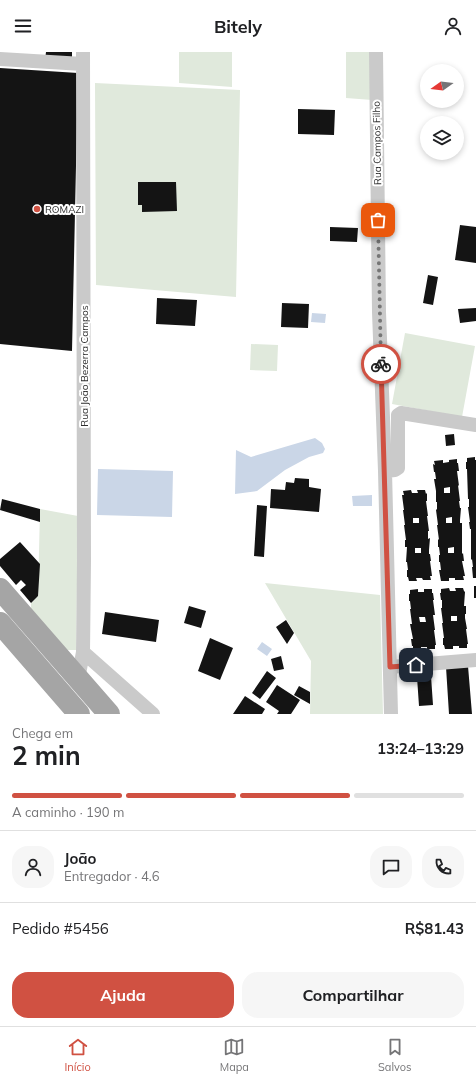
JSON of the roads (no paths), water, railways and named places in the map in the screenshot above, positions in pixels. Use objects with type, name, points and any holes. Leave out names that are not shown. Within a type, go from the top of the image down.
[{"type":"main road","points":[[0,589],[109,714]]},
{"type":"main road","points":[[0,623],[79,714]]},
{"type":"street","name":"Rua Campos Filho","points":[[376,52],[379,312],[385,471],[391,714]]},
{"type":"street","points":[[0,59],[83,58]]},
{"type":"street","name":"Rua João Bezerra Campos","points":[[78,680],[83,652],[84,553],[83,58]]},
{"type":"street","points":[[385,471],[395,470],[398,468],[398,415],[401,413],[476,425]]},
{"type":"street","points":[[83,652],[152,714]]},
{"type":"street","points":[[390,667],[476,660]]},
{"type":"water","points":[[312,313],[326,314],[325,323],[311,322]]},
{"type":"water","points":[[315,438],[322,443],[325,449],[323,453],[309,457],[285,470],[257,491],[235,494],[236,450],[251,457]]},
{"type":"water","points":[[98,469],[173,471],[172,517],[97,515]]},
{"type":"water","points":[[372,495],[372,506],[353,506],[352,496]]},
{"type":"water","points":[[262,642],[272,649],[267,656],[257,649]]},
{"type":"place","name":"ROMAZI","points":[[37,209]]}]
